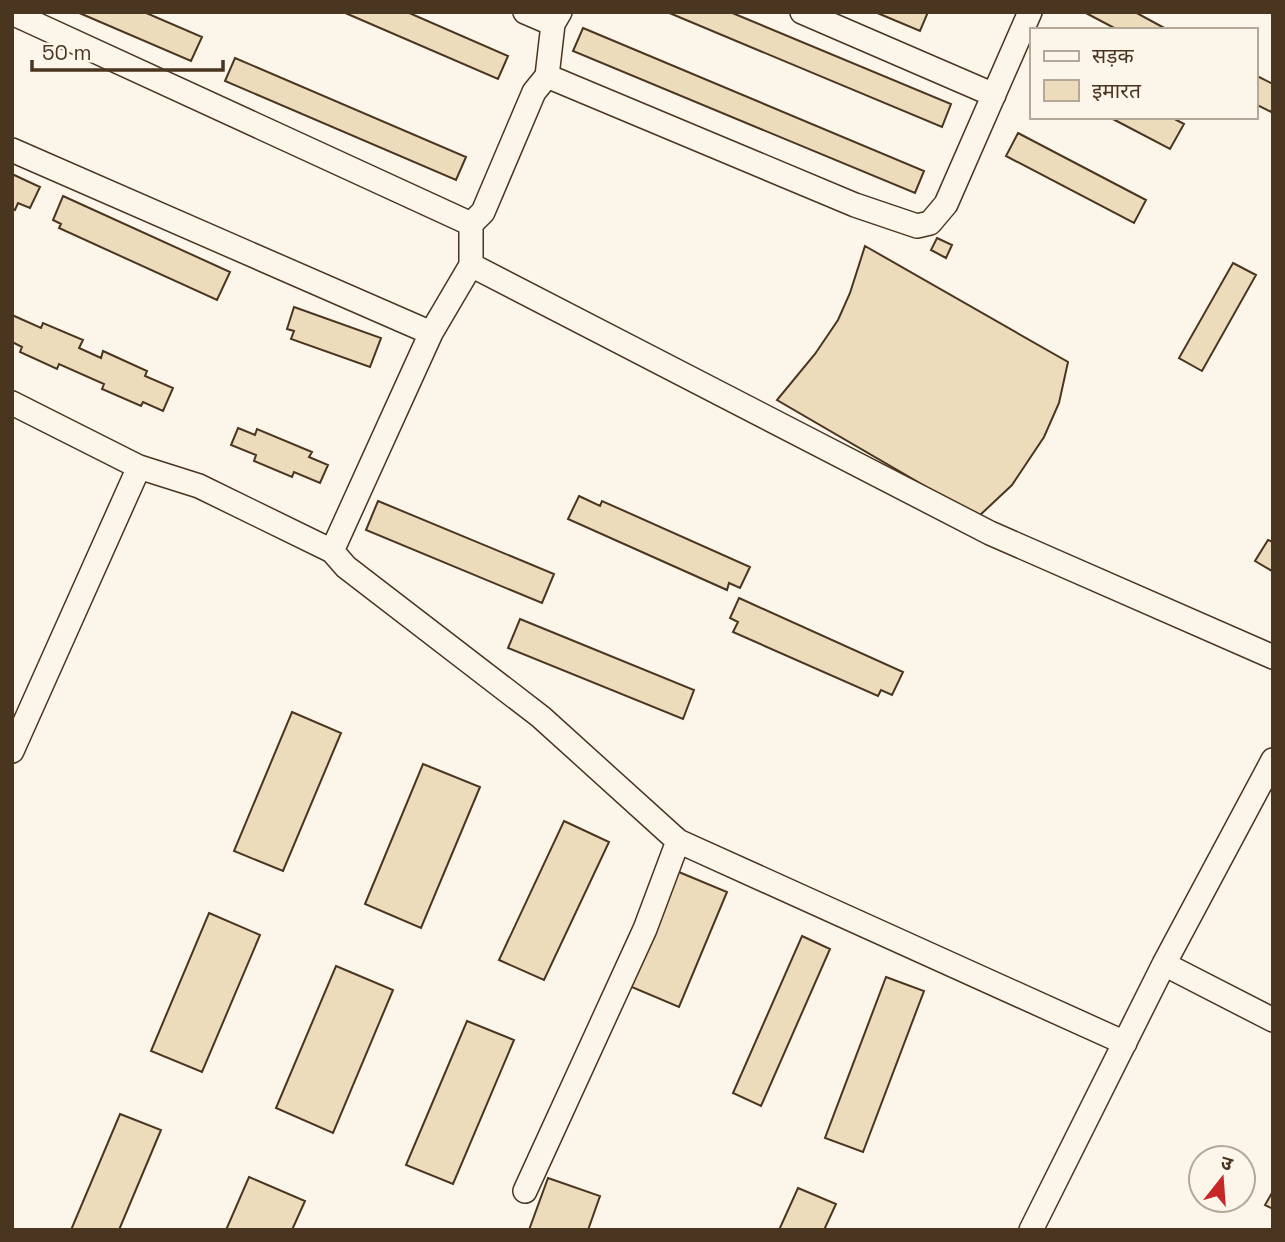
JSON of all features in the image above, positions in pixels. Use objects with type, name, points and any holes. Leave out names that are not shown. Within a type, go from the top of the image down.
[{"type":"street","points":[[332,551],[431,333],[471,265],[471,224],[483,212],[534,92],[547,76],[556,18],[525,12]]},
{"type":"street","points":[[802,12],[994,95]]},
{"type":"street","points":[[547,76],[855,205],[917,226],[930,223],[946,204],[1030,12]]},
{"type":"street","points":[[12,13],[471,224]]},
{"type":"street","points":[[12,150],[431,333]]},
{"type":"street","points":[[471,265],[990,533],[1273,657]]},
{"type":"street","points":[[12,403],[139,467],[200,485],[332,551],[346,567],[541,717],[678,841],[1125,1043]]},
{"type":"street","points":[[12,751],[139,467]]},
{"type":"street","points":[[1031,1230],[1164,964],[1273,760]]},
{"type":"street","points":[[525,1191],[645,929],[678,841]]},
{"type":"street","points":[[1164,964],[1273,1020]]},
{"type":"building","points":[[77,12],[144,12],[202,37],[191,61]]},
{"type":"building","points":[[343,12],[407,12],[508,56],[498,79]]},
{"type":"building","points":[[667,12],[730,12],[951,104],[942,127]]},
{"type":"building","points":[[875,12],[928,12],[920,31]]},
{"type":"building","points":[[1084,12],[1135,12],[1164,28],[1114,28]]},
{"type":"building","points":[[583,28],[924,171],[915,193],[573,51]]},
{"type":"building","points":[[235,58],[466,157],[456,180],[225,81]]},
{"type":"building","points":[[1257,76],[1273,84],[1271,112],[1257,105]]},
{"type":"building","points":[[1113,119],[1175,119],[1184,124],[1170,149]]},
{"type":"building","points":[[1018,133],[1146,200],[1134,223],[1006,156]]},
{"type":"building","points":[[12,174],[40,187],[30,208],[18,203],[15,210],[12,209]]},
{"type":"building","points":[[63,196],[230,272],[217,300],[59,228],[61,224],[53,220]]},
{"type":"building","points":[[937,238],[952,245],[946,258],[931,250]]},
{"type":"building","points":[[865,246],[1068,362],[1059,403],[1044,437],[1012,485],[978,517],[777,400],[815,354],[838,320]]},
{"type":"building","points":[[1233,263],[1256,275],[1202,371],[1179,358]]},
{"type":"building","points":[[294,307],[381,338],[370,367],[291,339],[294,331],[287,329]]},
{"type":"building","points":[[12,315],[41,328],[43,323],[83,340],[79,348],[101,358],[103,351],[147,371],[145,376],[173,388],[163,411],[143,402],[141,406],[102,389],[104,384],[59,364],[57,369],[20,352],[22,347],[12,342]]},
{"type":"building","points":[[238,428],[255,435],[257,429],[312,452],[309,457],[328,465],[320,483],[294,472],[292,477],[254,461],[256,455],[231,445]]},
{"type":"building","points":[[579,496],[600,506],[602,501],[750,567],[740,588],[729,583],[727,590],[568,519]]},
{"type":"building","points":[[378,501],[554,574],[542,603],[366,530]]},
{"type":"building","points":[[1268,540],[1273,542],[1272,571],[1255,561]]},
{"type":"building","points":[[739,598],[903,672],[892,695],[881,690],[878,696],[733,632],[738,622],[730,618]]},
{"type":"building","points":[[520,619],[694,690],[683,719],[508,648]]},
{"type":"building","points":[[292,712],[341,733],[283,871],[234,851]]},
{"type":"building","points":[[423,764],[480,787],[421,928],[365,904]]},
{"type":"building","points":[[564,821],[609,842],[544,980],[499,960]]},
{"type":"building","points":[[674,870],[727,892],[679,1007],[627,985]]},
{"type":"building","points":[[209,913],[260,935],[202,1072],[151,1051]]},
{"type":"building","points":[[802,936],[830,949],[761,1106],[733,1093]]},
{"type":"building","points":[[336,966],[393,990],[333,1133],[276,1108]]},
{"type":"building","points":[[886,977],[924,991],[863,1152],[825,1138]]},
{"type":"building","points":[[467,1021],[514,1040],[453,1184],[406,1165]]},
{"type":"building","points":[[120,1114],[161,1130],[119,1230],[71,1230]]},
{"type":"building","points":[[249,1177],[305,1201],[292,1230],[226,1230]]},
{"type":"building","points":[[548,1178],[600,1196],[588,1230],[529,1230]]},
{"type":"building","points":[[798,1188],[836,1204],[824,1230],[779,1230]]},
{"type":"building","points":[[1273,1191],[1273,1209],[1265,1205]]}]
